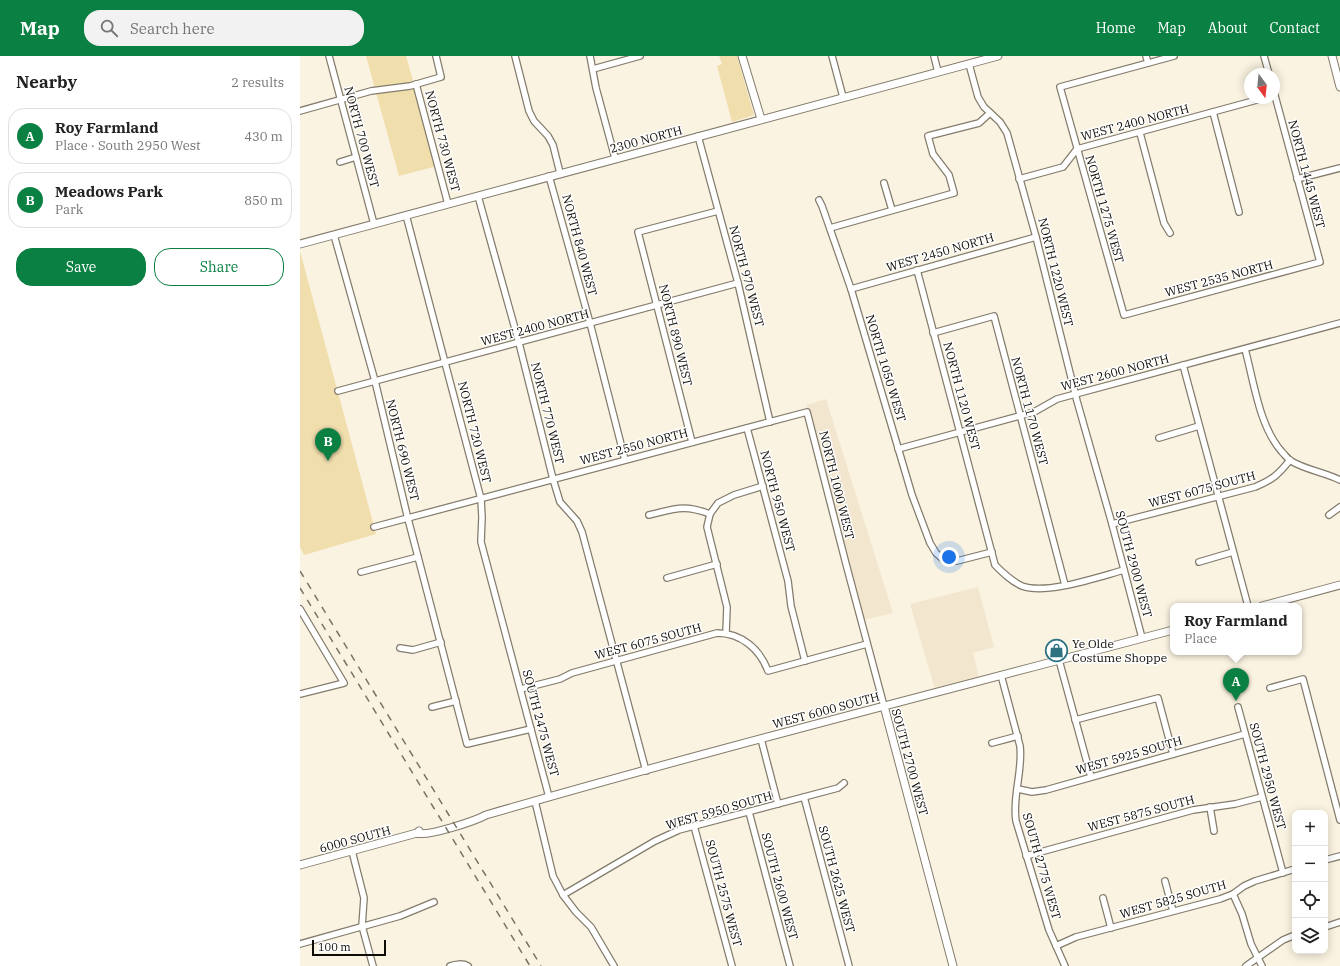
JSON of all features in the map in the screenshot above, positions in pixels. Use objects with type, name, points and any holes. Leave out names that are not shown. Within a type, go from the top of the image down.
[{"type":"street","name":"NORTH 700 WEST","points":[[329,56],[374,224]]},
{"type":"street","points":[[300,111],[371,91],[416,84],[442,77],[436,56]]},
{"type":"street","points":[[515,56],[530,111],[534,121],[548,136],[560,173]]},
{"type":"street","points":[[590,56],[596,88],[615,158]]},
{"type":"street","points":[[593,69],[640,56]]},
{"type":"street","points":[[742,56],[761,119]]},
{"type":"street","points":[[832,56],[842,97]]},
{"type":"street","points":[[934,56],[938,72]]},
{"type":"street","name":"2300 NORTH","points":[[300,244],[998,56]]},
{"type":"street","points":[[1146,56],[1148,63],[1174,56]]},
{"type":"street","points":[[1264,56],[1267,68]]},
{"type":"street","points":[[1332,56],[1340,87]]},
{"type":"street","name":"NORTH 1275 WEST","points":[[1124,315],[1060,87],[1148,63]]},
{"type":"street","name":"NORTH 1220 WEST","points":[[969,64],[978,97],[984,107],[1000,122],[1007,133],[1036,237],[1075,394],[1103,496]]},
{"type":"street","name":"NORTH 730 WEST","points":[[416,84],[448,204]]},
{"type":"street","name":"WEST 2400 NORTH","points":[[1019,179],[1063,167],[1077,149],[1244,103]]},
{"type":"street","name":"NORTH 1445 WEST","points":[[1277,104],[1320,262]]},
{"type":"street","points":[[1213,112],[1239,212]]},
{"type":"street","points":[[830,228],[954,193],[949,175],[933,154],[928,136],[979,123],[990,113]]},
{"type":"street","points":[[1140,132],[1164,224],[1170,233]]},
{"type":"street","name":"NORTH 970 WEST","points":[[698,136],[738,283],[770,422]]},
{"type":"street","points":[[340,162],[356,157]]},
{"type":"street","points":[[1297,179],[1340,168]]},
{"type":"street","name":"NORTH 840 WEST","points":[[549,176],[590,323],[625,460]]},
{"type":"street","points":[[884,183],[892,210]]},
{"type":"street","name":"NORTH 770 WEST","points":[[478,196],[519,343],[553,479],[560,502],[577,521],[582,532],[646,770]]},
{"type":"street","name":"NORTH 1050 WEST","points":[[819,200],[851,289],[912,495],[930,542],[936,553],[945,561],[957,561],[992,552]]},
{"type":"street","name":"NORTH 890 WEST","points":[[692,442],[638,232],[718,211]]},
{"type":"street","name":"NORTH 720 WEST","points":[[406,215],[481,498],[481,542],[512,655]]},
{"type":"street","name":"NORTH 690 WEST","points":[[334,234],[375,381],[408,518],[467,744],[531,729]]},
{"type":"street","name":"WEST 2450 NORTH","points":[[851,289],[1036,237]]},
{"type":"street","name":"WEST 2535 NORTH","points":[[1124,315],[1320,262]]},
{"type":"street","name":"NORTH 1120 WEST","points":[[917,270],[995,565],[1007,577],[1022,586],[1037,589],[1054,588],[1065,585]]},
{"type":"street","name":"WEST 2400 NORTH","points":[[338,391],[738,283]]},
{"type":"street","name":"NORTH 1170 WEST","points":[[934,332],[994,316],[1065,585]]},
{"type":"street","name":"WEST 2600 NORTH","points":[[898,449],[1034,412],[1057,399],[1340,323]]},
{"type":"street","points":[[1245,348],[1263,420],[1271,439],[1290,460],[1309,469],[1327,474],[1340,480]]},
{"type":"street","points":[[1183,365],[1247,603]]},
{"type":"street","name":"WEST 2550 NORTH","points":[[374,527],[807,412]]},
{"type":"street","name":"NORTH 1000 WEST","points":[[807,412],[846,564]]},
{"type":"street","points":[[1159,438],[1199,426]]},
{"type":"street","name":"NORTH 950 WEST","points":[[747,428],[788,581],[791,606],[805,661]]},
{"type":"street","name":"WEST 6075 SOUTH","points":[[1112,524],[1255,487],[1269,482],[1290,460]]},
{"type":"street","points":[[726,633],[726,598],[707,527],[710,514],[718,503],[734,494],[762,486]]},
{"type":"street","name":"SOUTH 2900 WEST","points":[[1103,496],[1112,524],[1142,638]]},
{"type":"street","points":[[649,515],[678,508],[690,507],[710,514]]},
{"type":"street","points":[[1329,516],[1340,507]]},
{"type":"street","points":[[1199,562],[1233,552]]},
{"type":"street","points":[[361,572],[418,557]]},
{"type":"street","points":[[667,578],[717,564]]},
{"type":"street","name":"SOUTH 2700 WEST","points":[[846,564],[953,966]]},
{"type":"street","points":[[1065,585],[1124,570]]},
{"type":"street","points":[[1273,603],[1340,585]]},
{"type":"street","points":[[300,609],[344,683],[300,694]]},
{"type":"street","name":"WEST 6000 SOUTH","points":[[454,824],[478,819],[486,815],[534,801],[646,770],[1170,631]]},
{"type":"street","name":"WEST 6075 SOUTH","points":[[521,690],[560,679],[572,673],[717,633],[726,633],[745,640],[755,649],[764,661],[768,671],[805,661]]},
{"type":"street","points":[[400,648],[413,650],[441,642]]},
{"type":"street","points":[[805,661],[867,644]]},
{"type":"street","name":"SOUTH 2475 WEST","points":[[512,655],[549,797]]},
{"type":"street","points":[[1059,660],[1091,778]]},
{"type":"street","name":"SOUTH 2775 WEST","points":[[1000,676],[1018,736],[1022,757],[1014,813],[1048,930],[1065,966]]},
{"type":"street","points":[[1270,688],[1303,679],[1340,820]]},
{"type":"street","points":[[1075,720],[1158,698],[1173,754]]},
{"type":"street","points":[[432,707],[456,701]]},
{"type":"street","name":"SOUTH 2950 WEST","points":[[1238,707],[1283,873]]},
{"type":"street","name":"WEST 5925 SOUTH","points":[[1018,789],[1032,792],[1046,790],[1245,734]]},
{"type":"street","points":[[992,743],[1018,736]]},
{"type":"street","points":[[761,739],[778,804]]},
{"type":"street","name":"WEST 5950 SOUTH","points":[[563,895],[656,840],[679,830],[838,788],[844,783]]},
{"type":"street","name":"WEST 5875 SOUTH","points":[[1026,856],[1193,810],[1235,804],[1262,796]]},
{"type":"street","name":"SOUTH 2625 WEST","points":[[804,797],[849,966]]},
{"type":"street","points":[[534,801],[554,876],[563,895],[591,928],[614,966]]},
{"type":"street","points":[[1210,807],[1214,831]]},
{"type":"street","name":"SOUTH 2600 WEST","points":[[749,812],[790,966]]},
{"type":"street","name":"6000 SOUTH","points":[[300,865],[417,834],[421,835],[454,824]]},
{"type":"street","name":"SOUTH 2575 WEST","points":[[694,826],[732,966]]},
{"type":"street","points":[[352,851],[364,898],[362,926],[373,966]]},
{"type":"street","points":[[1328,859],[1340,856]]},
{"type":"street","name":"WEST 5825 SOUTH","points":[[1056,946],[1076,937],[1220,899],[1233,894],[1244,886],[1255,881],[1292,870]]},
{"type":"street","points":[[1164,882],[1173,911]]},
{"type":"street","points":[[1233,894],[1242,914],[1251,944],[1262,966]]},
{"type":"street","points":[[1103,898],[1111,928]]},
{"type":"street","points":[[300,944],[400,916],[434,902]]},
{"type":"street","points":[[1328,926],[1340,922]]},
{"type":"street","points":[[1246,966],[1283,940],[1292,936]]},
{"type":"street","points":[[450,966],[456,964],[467,965]]},
{"type":"shaded area","points":[[366,56],[406,56],[437,166],[399,176]]},
{"type":"shaded area","points":[[719,56],[737,56],[754,115],[732,122],[717,66],[722,64]]},
{"type":"shaded area","points":[[300,251],[376,534],[304,555],[300,547]]},
{"type":"shaded area","points":[[826,399],[893,613],[864,620],[806,405]]},
{"type":"shaded area","points":[[978,587],[994,647],[973,653],[979,677],[935,689],[910,604]]},
{"type":"railway","points":[[300,571],[541,966]]},
{"type":"railway","points":[[300,588],[530,966]]},
{"type":"place","name":"Meadows Park","points":[[328,461]]},
{"type":"place","name":"Ye Olde Costume Shoppe","points":[[1056,650]]},
{"type":"place","name":"Roy Farmland","points":[[1236,701]]}]
